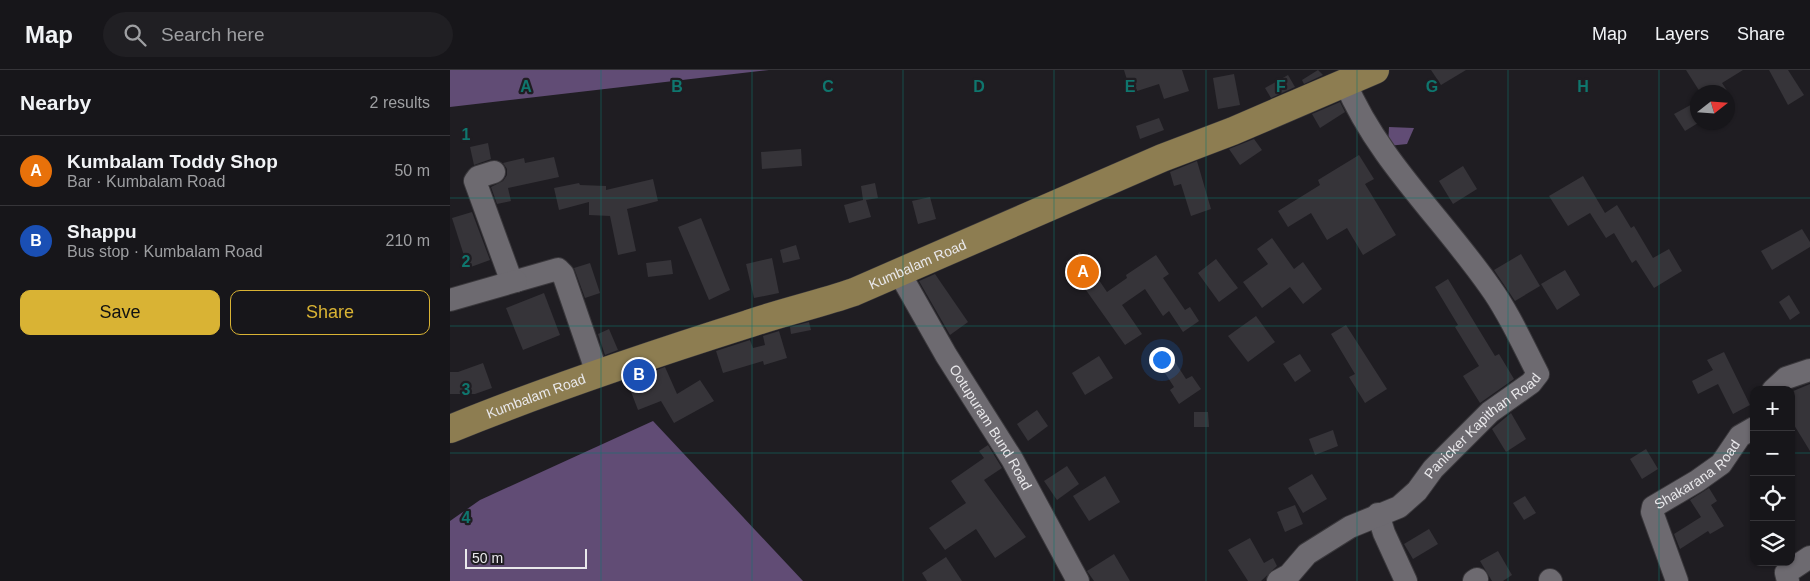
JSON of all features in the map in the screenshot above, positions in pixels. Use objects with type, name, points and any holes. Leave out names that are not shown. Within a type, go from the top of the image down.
[{"type":"main road","name":"Kumbalam Road","points":[[450,429],[597,373],[762,319],[810,308],[900,274],[1162,158],[1233,131],[1376,70]]},
{"type":"street","name":"Panicker Kapithan Road","points":[[1287,579],[1307,554],[1350,527],[1399,507],[1417,492],[1433,470],[1472,429],[1490,412],[1531,382],[1538,374],[1491,288],[1385,154],[1357,111],[1345,82]]},
{"type":"street","points":[[494,172],[478,177],[475,181],[510,278],[516,280]]},
{"type":"street","points":[[450,300],[558,269],[563,274],[597,373]]},
{"type":"street","name":"Ootupuram Bund Road","points":[[900,274],[946,355],[1012,459],[1078,581]]},
{"type":"street","points":[[1777,386],[1786,378],[1810,370]]},
{"type":"street","name":"Shakarana Road","points":[[1677,581],[1652,512],[1653,507],[1697,482],[1721,464],[1740,436],[1750,430]]},
{"type":"street","points":[[1378,514],[1406,581]]},
{"type":"street","points":[[1788,581],[1786,573],[1810,557]]},
{"type":"shaded area","points":[[450,70],[769,70],[450,107]]},
{"type":"shaded area","points":[[1389,127],[1414,128],[1407,144],[1388,146]]},
{"type":"shaded area","points":[[653,421],[803,581],[450,581],[450,521],[480,500]]},
{"type":"building","points":[[1124,70],[1182,70],[1189,91],[1164,99],[1159,84],[1131,93]]},
{"type":"building","points":[[1318,70],[1323,75],[1304,84],[1302,80]]},
{"type":"building","points":[[1431,70],[1466,70],[1441,85]]},
{"type":"building","points":[[1686,70],[1743,70],[1722,83],[1723,85],[1696,85]]},
{"type":"building","points":[[1769,70],[1788,70],[1804,95],[1788,105]]},
{"type":"building","points":[[1234,74],[1240,105],[1218,109],[1213,78]]},
{"type":"building","points":[[1288,75],[1295,87],[1271,98],[1265,88]]},
{"type":"building","points":[[1340,102],[1345,112],[1320,128],[1312,114]]},
{"type":"building","points":[[1690,105],[1690,128],[1685,131],[1674,114]]},
{"type":"building","points":[[1159,118],[1164,130],[1140,139],[1136,126]]},
{"type":"building","points":[[1254,139],[1262,150],[1240,165],[1229,149]]},
{"type":"building","points":[[488,143],[491,159],[474,165],[470,147]]},
{"type":"building","points":[[801,149],[802,166],[762,169],[761,152]]},
{"type":"building","points":[[1359,155],[1374,179],[1365,184],[1396,235],[1363,255],[1347,228],[1327,240],[1311,213],[1288,227],[1278,211],[1320,185],[1318,180]]},
{"type":"building","points":[[554,157],[559,177],[508,188],[511,201],[497,204],[491,187],[503,181],[507,175],[507,169],[503,163],[524,158],[525,163]]},
{"type":"building","points":[[1197,161],[1211,209],[1191,216],[1181,184],[1174,186],[1170,172]]},
{"type":"building","points":[[1463,166],[1477,189],[1453,204],[1439,181]]},
{"type":"building","points":[[1583,176],[1605,213],[1617,205],[1631,228],[1634,226],[1653,258],[1669,249],[1682,271],[1654,288],[1636,260],[1632,263],[1614,233],[1606,238],[1590,213],[1568,226],[1549,196]]},
{"type":"building","points":[[653,179],[658,201],[627,209],[636,251],[618,255],[610,216],[589,215],[589,202],[559,210],[554,188],[579,183],[580,185],[606,186],[606,190]]},
{"type":"building","points":[[875,183],[878,198],[866,200],[871,217],[849,223],[844,205],[863,200],[861,186]]},
{"type":"building","points":[[930,197],[936,219],[918,224],[912,201]]},
{"type":"building","points":[[472,212],[490,260],[468,268],[452,218]]},
{"type":"building","points":[[701,218],[730,290],[709,300],[678,227]]},
{"type":"building","points":[[1802,229],[1810,242],[1810,247],[1772,270],[1761,251]]},
{"type":"building","points":[[1272,238],[1294,269],[1303,262],[1322,289],[1303,304],[1290,287],[1262,308],[1243,282],[1268,264],[1257,249]]},
{"type":"building","points":[[796,245],[800,259],[783,263],[780,250]]},
{"type":"building","points":[[1080,252],[1107,292],[1127,278],[1126,275],[1156,255],[1169,274],[1163,278],[1185,310],[1190,307],[1199,321],[1183,332],[1169,311],[1163,316],[1145,289],[1122,305],[1142,334],[1125,345],[1066,262]]},
{"type":"building","points":[[1521,254],[1540,286],[1515,301],[1494,270]]},
{"type":"building","points":[[772,258],[779,293],[754,298],[746,264]]},
{"type":"building","points":[[1216,259],[1238,288],[1219,302],[1198,273]]},
{"type":"building","points":[[671,260],[673,274],[648,277],[646,263]]},
{"type":"building","points":[[590,263],[600,293],[585,298],[574,268]]},
{"type":"building","points":[[1565,270],[1580,295],[1557,310],[1541,284]]},
{"type":"building","points":[[935,274],[968,322],[950,335],[919,281]]},
{"type":"building","points":[[1448,279],[1495,356],[1499,354],[1514,379],[1480,403],[1463,376],[1479,366],[1455,327],[1458,325],[1435,287]]},
{"type":"building","points":[[544,293],[560,335],[523,350],[506,308]]},
{"type":"building","points":[[1789,295],[1800,313],[1790,320],[1779,302]]},
{"type":"building","points":[[1256,316],[1275,342],[1248,362],[1228,336]]},
{"type":"building","points":[[809,322],[811,330],[791,334],[790,327]]},
{"type":"building","points":[[1346,325],[1387,389],[1365,403],[1349,377],[1355,374],[1331,334]]},
{"type":"building","points":[[609,329],[618,350],[605,355],[598,334]]},
{"type":"building","points":[[779,331],[787,358],[764,365],[763,361],[723,373],[716,351],[750,340],[753,348],[765,345],[763,336]]},
{"type":"building","points":[[1168,351],[1186,379],[1192,376],[1201,389],[1179,404],[1170,390],[1174,387],[1156,359]]},
{"type":"building","points":[[1724,352],[1750,405],[1733,414],[1718,384],[1698,394],[1692,381],[1713,370],[1707,360]]},
{"type":"building","points":[[1300,354],[1311,371],[1295,382],[1283,364]]},
{"type":"building","points":[[1099,356],[1113,378],[1085,395],[1072,373]]},
{"type":"building","points":[[483,363],[492,388],[475,394],[450,394],[450,372],[458,372]]},
{"type":"building","points":[[665,367],[677,394],[700,380],[714,401],[674,423],[661,401],[638,410],[630,389],[652,381],[648,373]]},
{"type":"building","points":[[1810,384],[1810,451],[1795,427],[1795,390]]},
{"type":"building","points":[[1037,410],[1048,426],[1028,441],[1017,424]]},
{"type":"building","points":[[1194,412],[1208,412],[1209,427],[1194,427]]},
{"type":"building","points":[[1511,413],[1526,439],[1506,452],[1492,429]]},
{"type":"building","points":[[1333,430],[1338,446],[1315,455],[1309,439]]},
{"type":"building","points":[[988,445],[1002,468],[984,480],[1026,537],[995,558],[976,529],[945,550],[929,528],[966,503],[951,481],[984,458],[979,451]]},
{"type":"building","points":[[1646,449],[1658,469],[1642,479],[1630,459]]},
{"type":"building","points":[[1067,466],[1079,484],[1057,500],[1044,481]]},
{"type":"building","points":[[1312,474],[1327,499],[1303,513],[1288,488]]},
{"type":"building","points":[[1105,476],[1120,502],[1089,521],[1073,496]]},
{"type":"building","points":[[1709,488],[1717,501],[1711,505],[1724,526],[1710,534],[1708,531],[1680,549],[1674,534],[1701,517],[1690,500]]},
{"type":"building","points":[[1525,496],[1536,513],[1524,520],[1513,503]]},
{"type":"building","points":[[1295,505],[1303,524],[1285,532],[1277,512]]},
{"type":"building","points":[[1429,529],[1438,544],[1413,559],[1404,544]]},
{"type":"building","points":[[1250,538],[1264,563],[1273,558],[1277,566],[1261,581],[1248,581],[1228,550]]},
{"type":"building","points":[[1498,551],[1512,575],[1503,581],[1492,581],[1480,561]]},
{"type":"building","points":[[1114,554],[1130,581],[1094,581],[1087,571]]},
{"type":"building","points":[[946,557],[962,581],[927,581],[922,573]]},
{"type":"place","name":"Kumbalam Toddy Shop","points":[[1083,272]]},
{"type":"place","name":"Shappu","points":[[639,375]]}]
